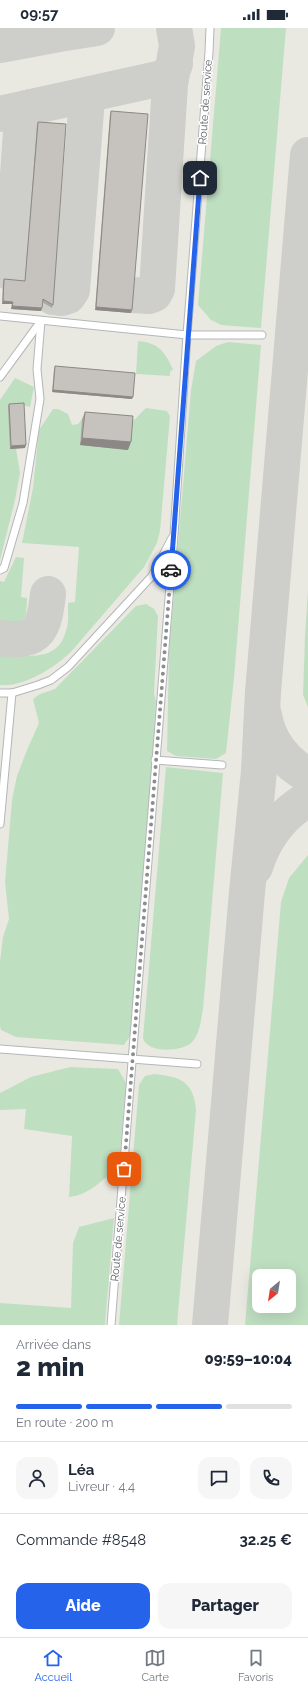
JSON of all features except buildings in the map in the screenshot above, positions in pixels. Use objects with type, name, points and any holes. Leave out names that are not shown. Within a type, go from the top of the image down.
[{"type":"lane","name":"Route de service","points":[[110,1325],[133,1060],[155,760],[174,535],[210,28]]},
{"type":"lane","points":[[0,316],[187,335],[262,335]]},
{"type":"lane","points":[[0,377],[41,321]]},
{"type":"lane","points":[[0,570],[4,568],[23,503],[40,399],[37,369],[41,321]]},
{"type":"lane","points":[[0,693],[12,693],[51,680],[68,667],[152,576],[174,535]]},
{"type":"lane","points":[[0,824],[12,693]]},
{"type":"lane","points":[[155,760],[222,765]]},
{"type":"lane","points":[[0,1049],[197,1064]]},
{"type":"green space","points":[[221,28],[286,28],[261,328],[221,325],[211,320],[198,305]]},
{"type":"green space","points":[[138,341],[156,346],[164,353],[173,369],[170,372],[170,376],[136,374]]},
{"type":"green space","points":[[228,342],[261,345],[234,678],[226,753],[216,759],[176,756],[167,751],[169,652],[191,390],[196,361],[216,346]]},
{"type":"green space","points":[[15,378],[34,387],[30,407],[23,405],[16,448],[20,473],[0,560],[0,400]]},
{"type":"green space","points":[[146,408],[167,411],[170,416],[160,531],[157,543],[144,567],[70,653],[55,665],[37,676],[19,683],[0,685],[0,653],[29,656],[48,653],[55,649],[62,642],[67,628],[68,603],[75,602],[79,547],[22,543],[33,488],[39,430],[53,409],[58,409],[68,414],[72,425],[78,424],[82,419],[80,445],[130,424]]},
{"type":"green space","points":[[16,557],[24,558],[21,597],[27,598],[25,617],[20,622],[0,621],[0,581],[4,582]]},
{"type":"green space","points":[[308,589],[308,707],[303,695]]},
{"type":"green space","points":[[146,604],[154,609],[158,616],[154,694],[156,701],[148,824],[130,1036],[124,1045],[16,1037],[1,1030],[0,1026],[0,961],[3,937],[9,919],[5,882],[12,800],[17,776],[39,723],[33,699],[40,694],[55,689],[136,606]]},
{"type":"green space","points":[[166,767],[223,773],[201,1022],[197,1035],[192,1042],[183,1047],[169,1050],[150,1046],[143,1038]]},
{"type":"green space","points":[[308,855],[308,1325],[245,1325],[281,902],[289,878]]},
{"type":"green space","points":[[70,1067],[118,1069],[126,1083],[119,1166],[90,1190],[77,1196],[69,1197],[72,1136],[24,1129],[26,1109],[0,1110],[0,1093],[31,1077]]},
{"type":"green space","points":[[154,1074],[172,1077],[184,1082],[192,1093],[196,1110],[177,1325],[119,1325],[139,1085],[145,1076]]},
{"type":"green space","points":[[114,1218],[105,1325],[0,1325],[0,1303],[71,1308],[73,1243],[79,1227]]},
{"type":"taxiway","points":[[0,45],[97,28]]},
{"type":"taxiway","points":[[133,295],[149,296],[154,294],[157,289],[170,84],[177,46],[174,28]]},
{"type":"taxiway","points":[[0,114],[162,78],[171,72],[175,64]]},
{"type":"taxiway","points":[[53,297],[62,298],[68,296],[72,290],[87,98],[90,95]]},
{"type":"taxiway","points":[[11,273],[22,118],[30,107]]},
{"type":"taxiway","points":[[210,1325],[247,892],[259,771],[263,692],[308,155]]},
{"type":"taxiway","points":[[0,638],[24,639],[32,636],[38,631],[42,625],[48,594]]},
{"type":"taxiway","points":[[264,715],[269,734],[279,750],[285,758],[308,775]]},
{"type":"taxiway","points":[[255,867],[263,846],[282,819],[308,799]]},
{"type":"way so far","points":[[124,1169],[171,570]]},
{"type":"route","points":[[171,570],[187,335],[200,178]]}]
